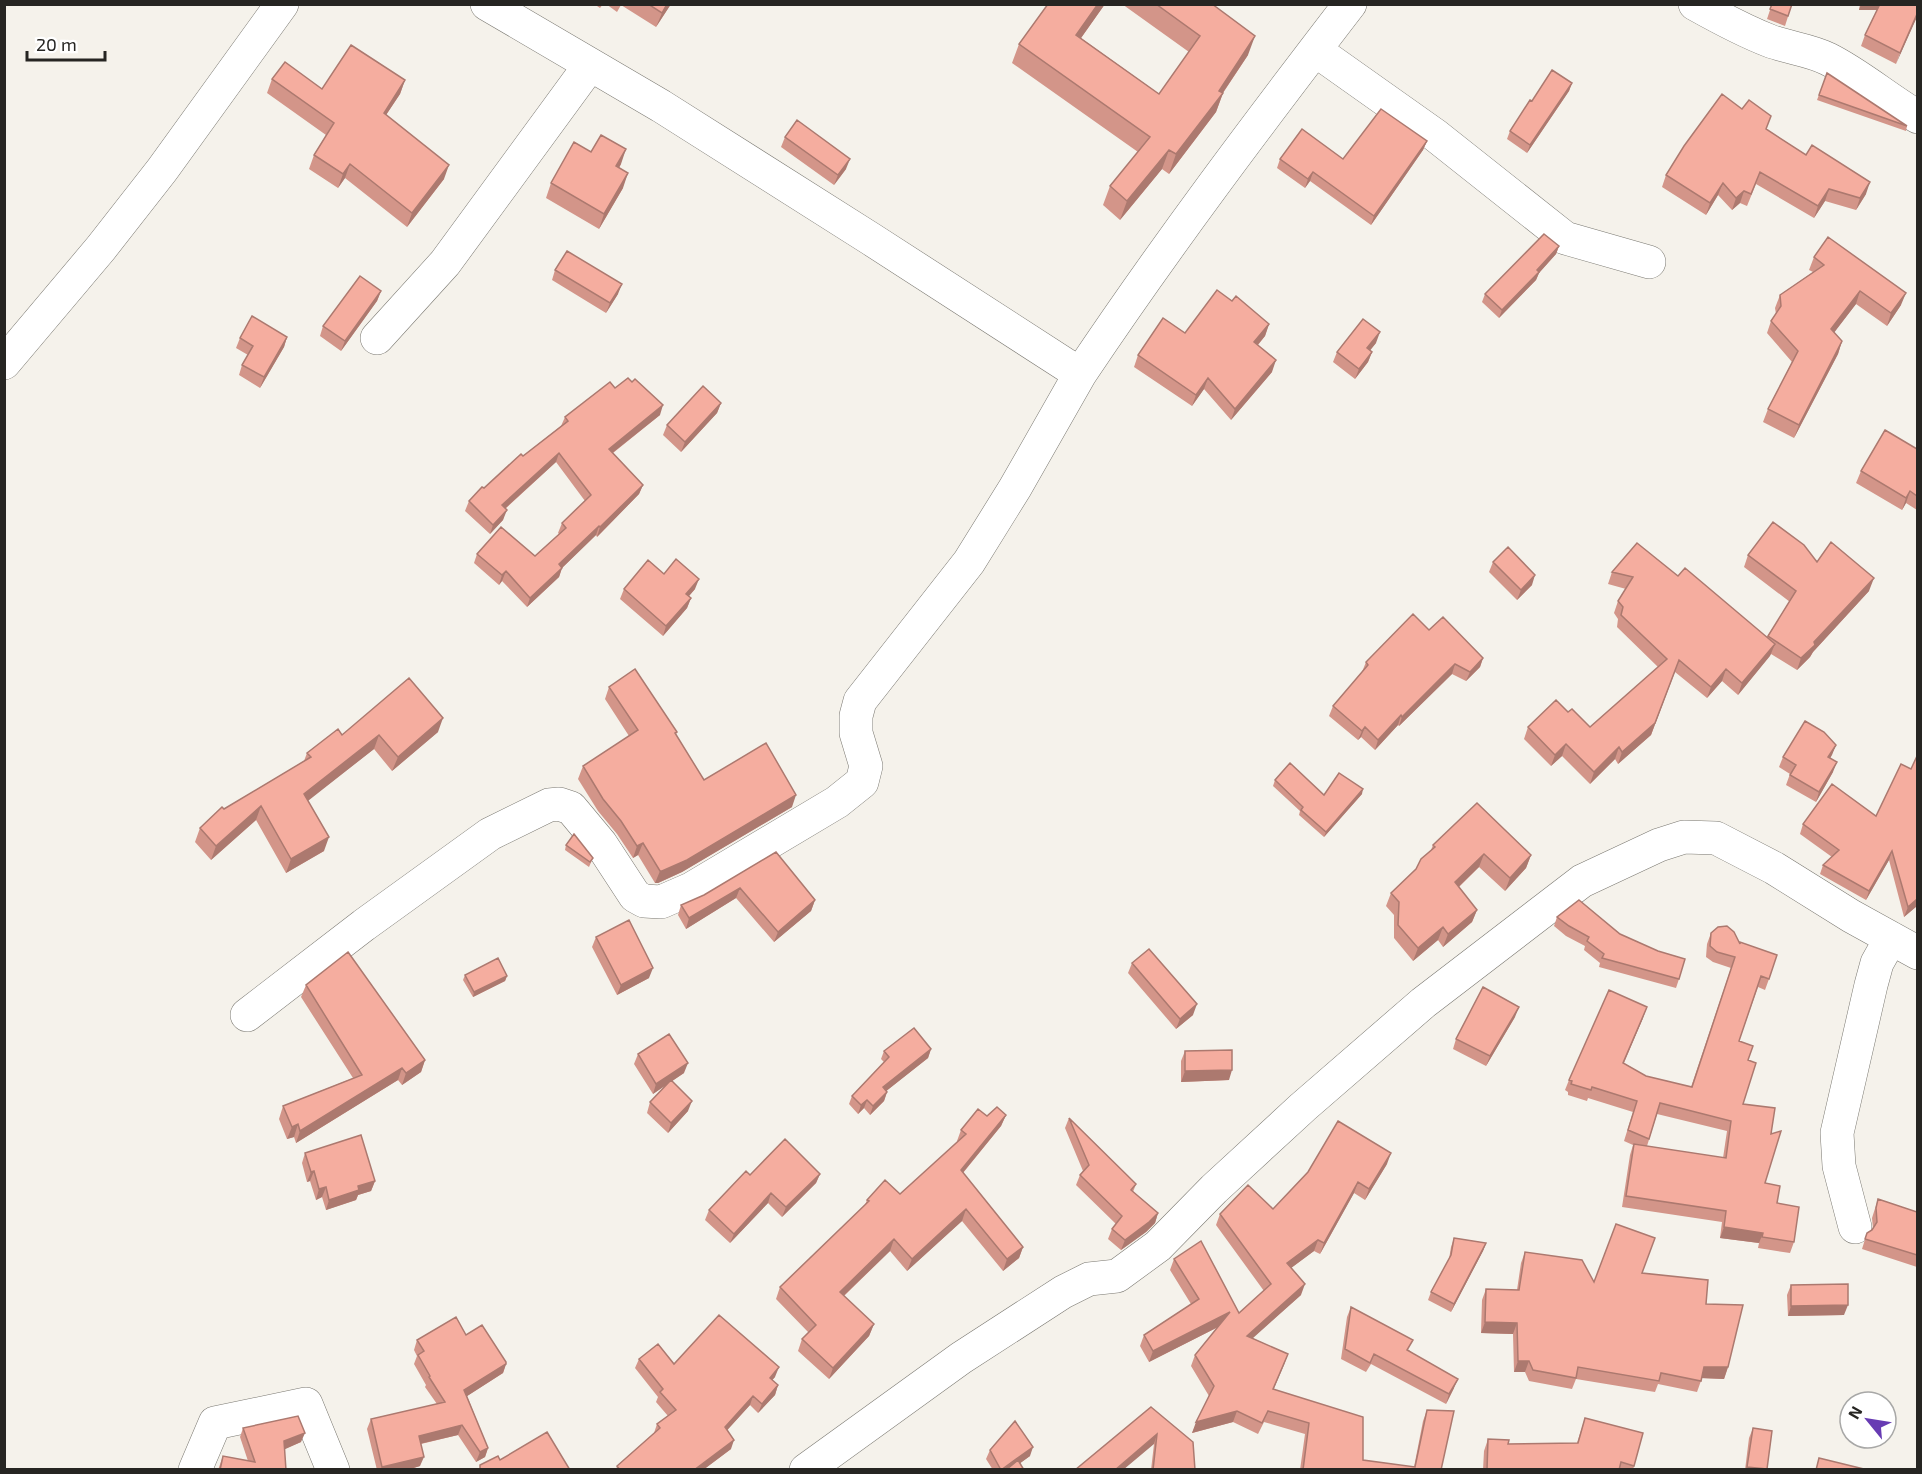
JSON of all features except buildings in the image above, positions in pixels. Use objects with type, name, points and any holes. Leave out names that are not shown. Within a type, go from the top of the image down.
[{"type":"street","points":[[4,363],[101,248],[162,170],[282,4]]},
{"type":"street","points":[[487,4],[691,125],[871,238],[1080,374]]},
{"type":"street","points":[[248,1015],[364,925],[490,834],[549,805],[559,804],[571,808],[602,843],[635,896],[652,903],[661,902],[691,889],[837,802],[862,782],[866,766],[856,733],[856,716],[860,701],[969,562],[1015,488],[1080,374],[1120,315],[1192,214],[1350,4]]},
{"type":"street","points":[[1695,4],[1728,23],[1772,42],[1825,57],[1861,77],[1895,104],[1917,117]]},
{"type":"street","points":[[1315,50],[1435,135],[1565,238],[1649,262]]},
{"type":"street","points":[[377,338],[445,263],[590,65]]},
{"type":"street","points":[[806,1470],[961,1358],[1063,1292],[1089,1279],[1117,1276],[1158,1246],[1214,1189],[1303,1107],[1423,1004],[1581,881],[1659,845],[1684,837],[1716,838],[1774,868],[1851,916],[1904,945],[1878,963],[1837,1133],[1839,1166],[1855,1227]]},
{"type":"street","points":[[195,1470],[215,1423],[306,1404],[333,1470]]}]
